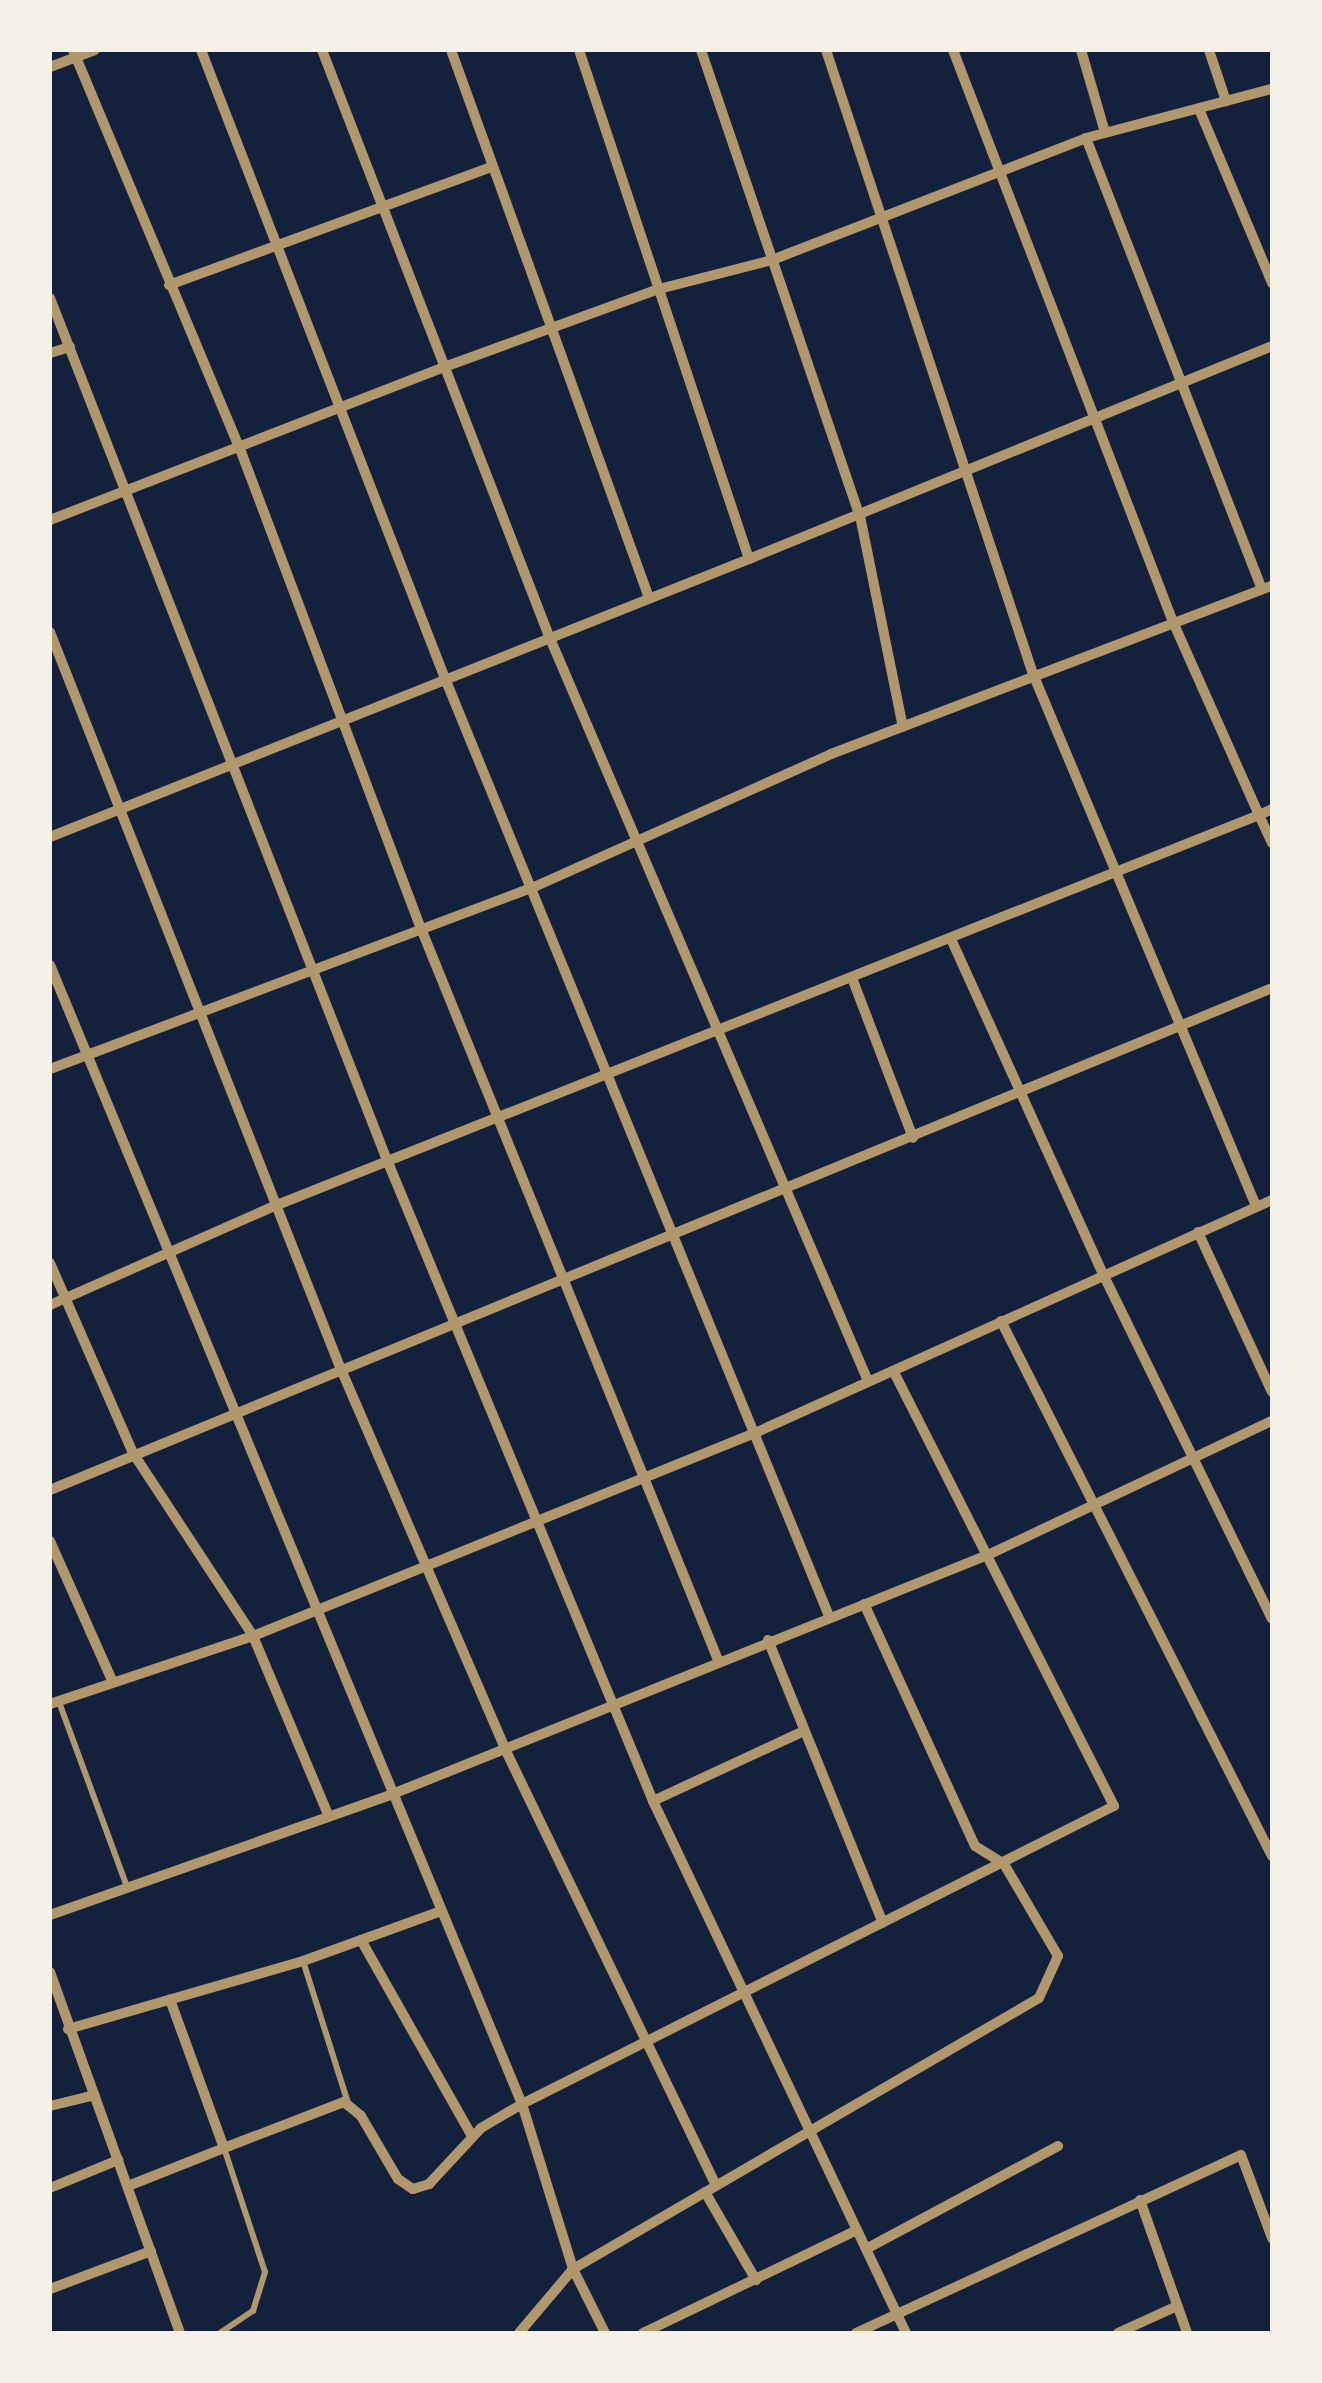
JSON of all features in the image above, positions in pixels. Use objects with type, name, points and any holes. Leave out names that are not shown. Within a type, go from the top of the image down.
[{"type":"street","points":[[50,67],[74,53],[95,50]]},
{"type":"street","points":[[200,50],[444,676],[534,887],[830,1616]]},
{"type":"street","points":[[322,50],[549,636],[641,842],[868,1381]]},
{"type":"street","points":[[451,50],[555,327],[648,595]]},
{"type":"street","points":[[580,50],[749,558]]},
{"type":"street","points":[[701,50],[860,516],[904,727]]},
{"type":"street","points":[[826,50],[963,473],[1033,674],[1178,1028],[1256,1206]]},
{"type":"street","points":[[953,50],[1173,622],[1272,843]]},
{"type":"street","points":[[1080,50],[1105,132]]},
{"type":"street","points":[[1210,50],[1226,101]]},
{"type":"street","points":[[74,53],[240,449],[420,926],[718,1660]]},
{"type":"street","points":[[50,520],[447,366],[659,289],[772,260],[1086,138],[1272,90]]},
{"type":"street","points":[[1199,109],[1272,282]]},
{"type":"street","points":[[50,1068],[420,926],[534,887],[1033,674],[1267,587],[1178,383],[1086,138]]},
{"type":"street","points":[[169,285],[492,167]]},
{"type":"street","points":[[50,298],[229,763],[454,1324],[539,1516],[613,1706],[653,1801],[906,2333]]},
{"type":"street","points":[[50,836],[648,595],[860,516],[1272,346]]},
{"type":"street","points":[[50,353],[70,347]]},
{"type":"street","points":[[50,632],[340,1367],[506,1749],[642,2045],[716,2185]]},
{"type":"street","points":[[50,1305],[278,1204],[1272,810]]},
{"type":"street","points":[[952,938],[1103,1274],[1272,1619]]},
{"type":"street","points":[[50,965],[318,1608],[390,1795],[522,2104],[573,2269],[604,2333]]},
{"type":"street","points":[[852,978],[914,1138]]},
{"type":"street","points":[[50,1490],[233,1410],[677,1237],[1272,988]]},
{"type":"street","points":[[54,1702],[253,1636],[642,1474],[755,1432],[1272,1200]]},
{"type":"street","points":[[1198,1232],[1272,1392]]},
{"type":"street","points":[[50,1263],[132,1453],[253,1636],[328,1818]]},
{"type":"street","points":[[1002,1321],[1272,1856]]},
{"type":"street","points":[[128,2186],[329,2102],[348,2104],[361,2116],[384,2162],[414,2189],[430,2184],[472,2136],[522,2104],[1114,1806],[990,1554],[893,1371]]},
{"type":"street","points":[[50,1916],[390,1795],[718,1660],[990,1554],[1189,1455],[1272,1421]]},
{"type":"street","points":[[50,1541],[112,1680]]},
{"type":"street","points":[[519,2333],[573,2269],[1038,1998],[1058,1956],[1004,1864],[975,1846],[864,1604]]},
{"type":"street","points":[[768,1640],[884,1923]]},
{"type":"street","points":[[653,1801],[804,1731]]},
{"type":"street","points":[[68,2029],[302,1961],[440,1910]]},
{"type":"street","points":[[361,1940],[472,2136]]},
{"type":"street","points":[[50,1972],[180,2333]]},
{"type":"street","points":[[170,2000],[224,2148]]},
{"type":"street","points":[[50,2106],[95,2095]]},
{"type":"street","points":[[866,2249],[1058,2146]]},
{"type":"street","points":[[856,2333],[1241,2155],[1272,2238]]},
{"type":"street","points":[[50,2188],[118,2160]]},
{"type":"street","points":[[704,2192],[756,2280]]},
{"type":"street","points":[[1140,2200],[1186,2333]]},
{"type":"street","points":[[643,2333],[857,2230]]},
{"type":"street","points":[[50,2289],[151,2251]]},
{"type":"street","points":[[1118,2333],[1178,2306]]},
{"type":"lane","points":[[54,1702],[128,1888]]},
{"type":"lane","points":[[302,1961],[348,2104]]},
{"type":"lane","points":[[220,2333],[253,2311],[264,2272],[224,2148]]}]
